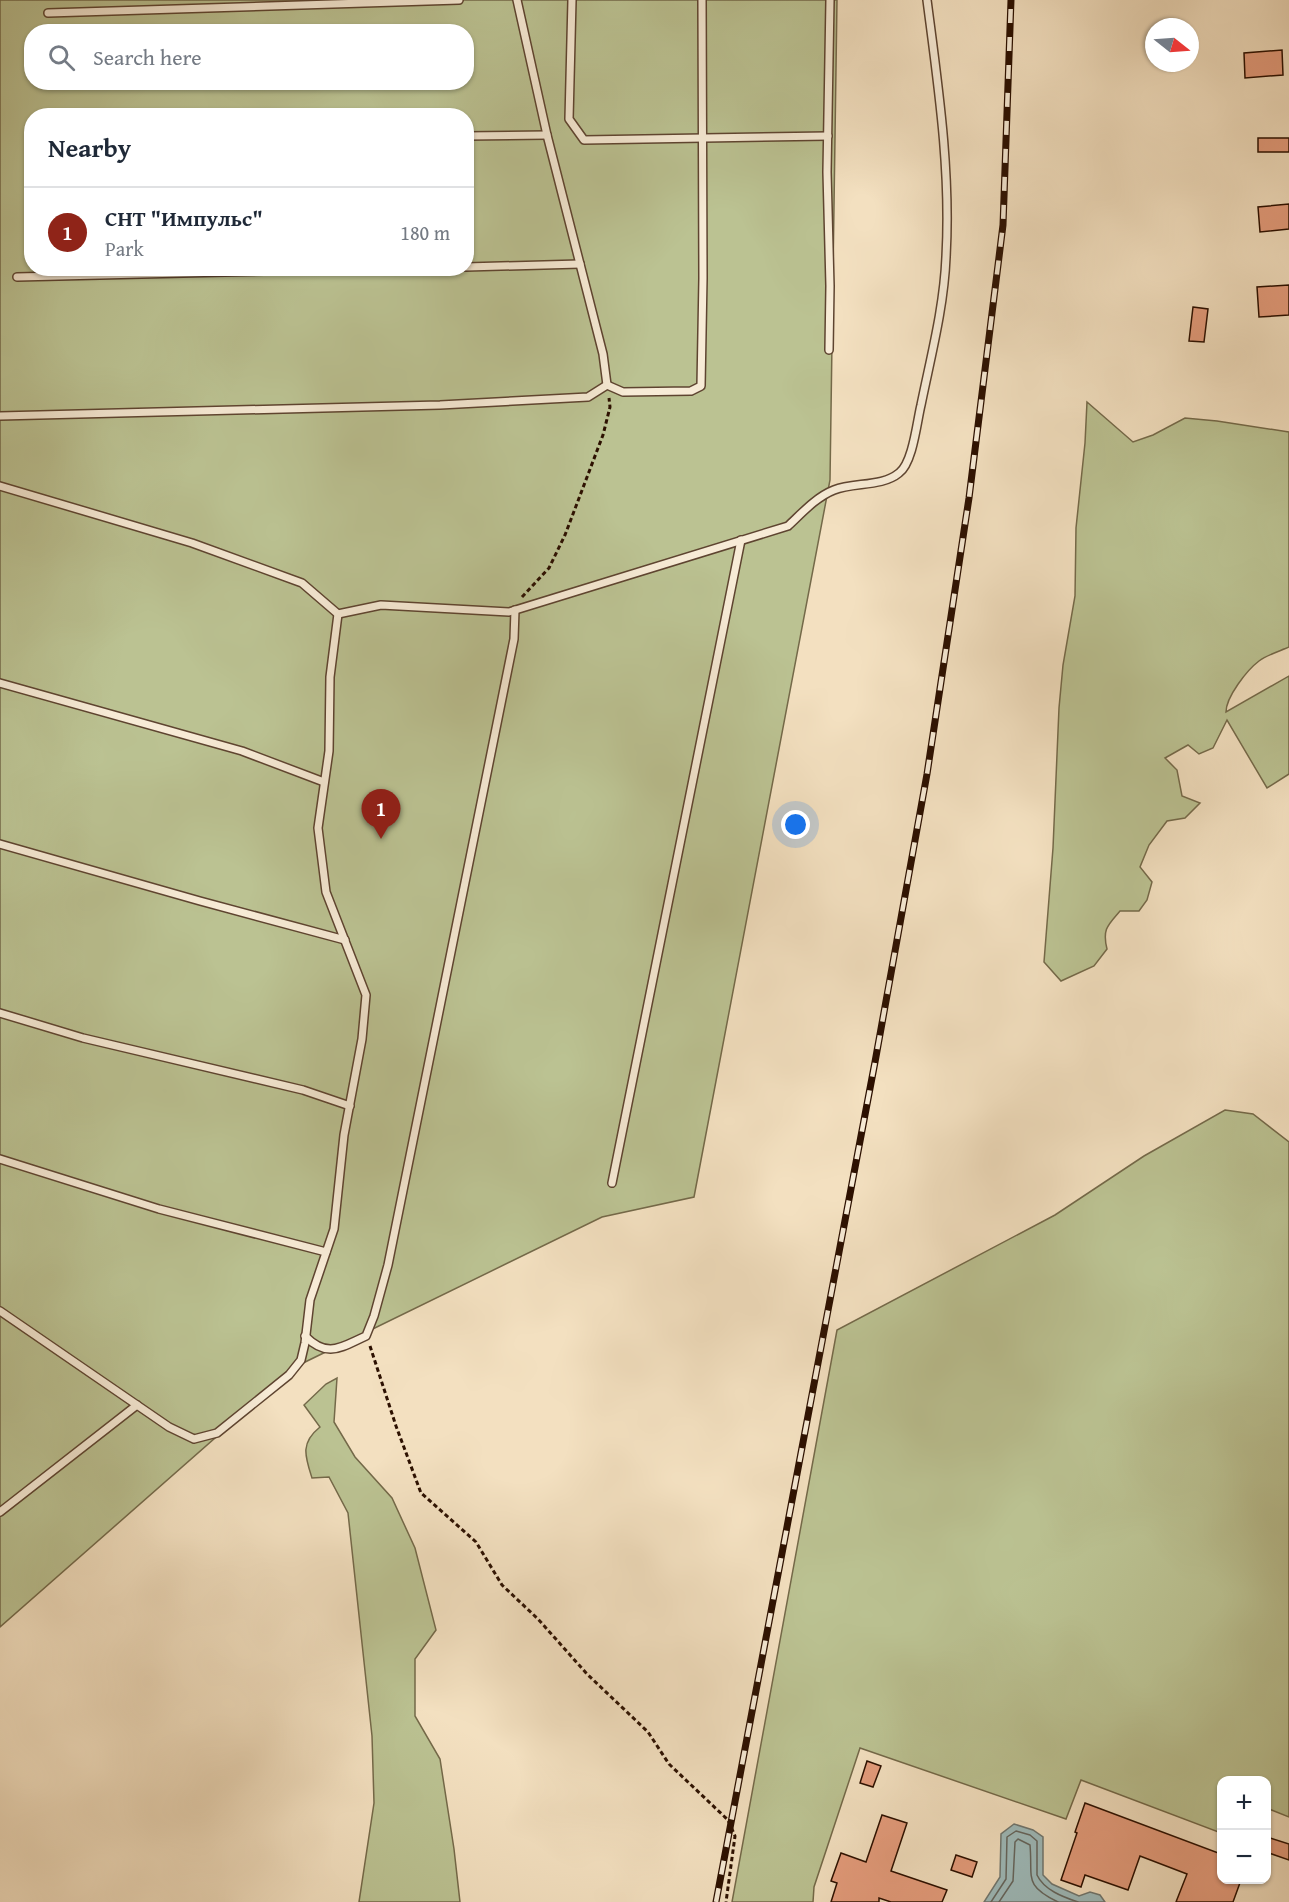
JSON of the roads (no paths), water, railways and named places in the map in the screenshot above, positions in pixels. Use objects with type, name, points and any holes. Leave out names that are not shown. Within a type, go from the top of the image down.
[{"type":"lane","points":[[48,13],[459,0]]},
{"type":"lane","points":[[517,0],[547,135],[603,354],[607,385]]},
{"type":"lane","points":[[572,0],[570,119],[584,140],[828,136]]},
{"type":"lane","points":[[607,385],[623,392],[691,391],[701,386],[702,0]]},
{"type":"lane","points":[[829,350],[827,172],[830,0]]},
{"type":"lane","points":[[338,614],[381,605],[509,612],[788,526],[809,506],[833,490],[886,479],[901,472],[911,453],[936,329],[946,259],[947,189],[927,0]]},
{"type":"lane","points":[[474,136],[547,135]]},
{"type":"lane","points":[[474,267],[580,264]]},
{"type":"lane","points":[[17,277],[58,276]]},
{"type":"lane","points":[[0,416],[440,405],[588,397],[607,385]]},
{"type":"lane","points":[[0,486],[192,543],[302,583],[338,614]]},
{"type":"lane","points":[[612,1183],[741,540]]},
{"type":"lane","points":[[305,1336],[321,1349],[335,1349],[366,1336],[374,1316],[388,1265],[514,639],[515,610]]},
{"type":"lane","points":[[0,1311],[169,1427],[194,1439],[217,1433],[289,1376],[301,1360],[310,1300],[334,1229],[344,1135],[363,1039],[366,995],[326,892],[318,828],[329,751],[330,677],[338,614]]},
{"type":"lane","points":[[0,684],[242,751],[324,782]]},
{"type":"lane","points":[[0,843],[200,902],[345,940]]},
{"type":"lane","points":[[0,1013],[83,1038],[303,1090],[350,1106]]},
{"type":"lane","points":[[0,1159],[159,1209],[326,1252]]},
{"type":"lane","points":[[0,1512],[137,1405]]},
{"type":"water","points":[[1014,1824],[1033,1830],[1043,1837],[1043,1875],[1052,1884],[1079,1896],[1090,1892],[1100,1895],[1105,1902],[984,1902],[1000,1877],[1001,1834]]},
{"type":"railway","points":[[716,1902],[875,1062],[927,774],[969,498],[1003,225],[1011,0]]},
{"type":"place","name":"СНТ \"Импульс\"","points":[[381,839]]}]
